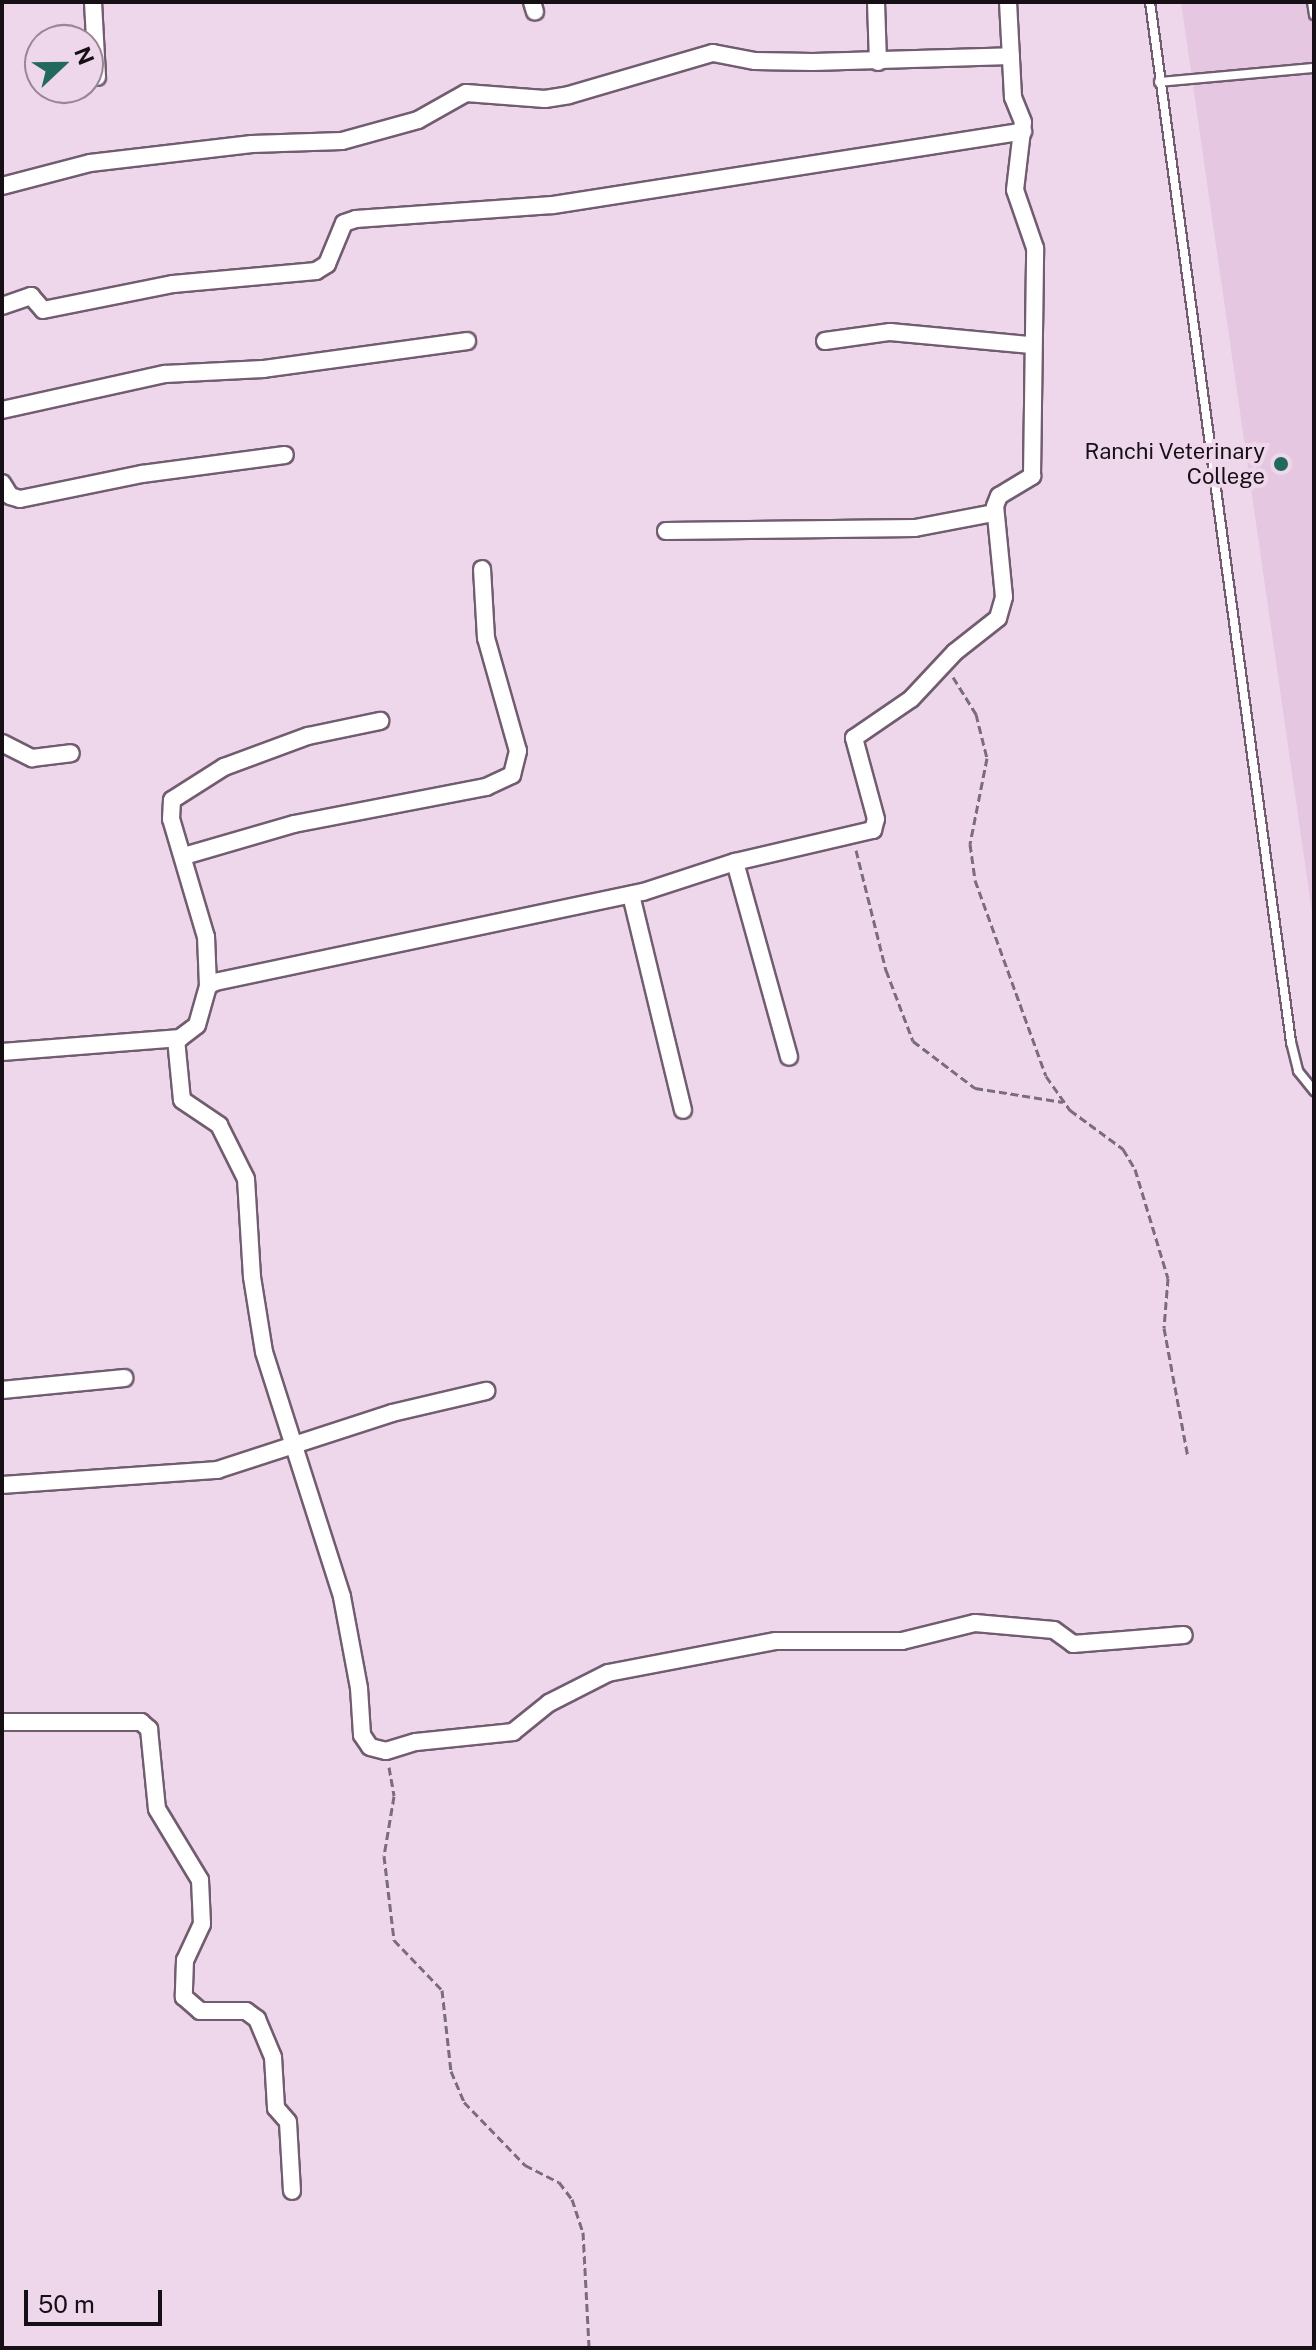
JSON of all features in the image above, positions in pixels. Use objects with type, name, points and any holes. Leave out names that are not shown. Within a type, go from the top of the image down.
[{"type":"street","points":[[93,2],[94,24]]},
{"type":"street","points":[[876,2],[878,62]]},
{"type":"street","points":[[208,986],[631,895],[735,862],[853,838],[873,830],[876,819],[855,750],[857,731],[901,706],[1002,611],[1000,536],[994,513],[999,496],[1032,476],[1034,240],[1018,199],[1014,171],[1023,131],[1013,97],[1008,2]]},
{"type":"street","points":[[2,186],[90,163],[252,144],[342,141],[418,120],[466,93],[535,99],[569,95],[713,53],[755,61],[878,62],[1011,56]]},
{"type":"street","points":[[2,306],[31,296],[43,310],[173,284],[316,271],[327,264],[344,223],[356,219],[553,205],[1023,131]]},
{"type":"street","points":[[825,341],[890,332],[1031,345]]},
{"type":"street","points":[[2,410],[165,374],[263,369],[467,341]]},
{"type":"street","points":[[2,483],[10,496],[20,499],[142,474],[285,455]]},
{"type":"street","points":[[666,531],[915,528],[994,513]]},
{"type":"street","points":[[184,856],[294,824],[486,787],[512,775],[518,751],[486,638],[482,569]]},
{"type":"street","points":[[2,1052],[176,1039],[197,1025],[208,986],[204,926],[171,819],[179,792],[224,767],[308,736],[380,721]]},
{"type":"street","points":[[2,743],[32,758],[71,753]]},
{"type":"street","points":[[735,862],[789,1057]]},
{"type":"street","points":[[631,895],[683,1110]]},
{"type":"street","points":[[176,1039],[182,1100],[219,1125],[246,1179],[259,1321],[291,1446],[342,1597],[359,1688],[362,1735],[370,1747],[386,1751],[416,1742],[513,1732],[549,1703],[608,1673],[776,1641],[902,1641],[975,1623],[1054,1630],[1073,1644],[1184,1635]]},
{"type":"street","points":[[2,1390],[124,1378]]},
{"type":"street","points":[[2,1485],[217,1470],[392,1413],[486,1391]]},
{"type":"street","points":[[2,1722],[141,1722],[149,1729],[157,1809],[200,1880],[202,1924],[185,1960],[184,1997],[200,2011],[246,2011],[257,2019],[273,2057],[276,2108],[288,2122],[292,2191]]},
{"type":"lane","points":[[1150,2],[1291,1042],[1298,1071],[1314,1091]]},
{"type":"lane","points":[[1312,2],[1314,15]]},
{"type":"lane","points":[[1159,82],[1314,68]]},
{"type":"path","points":[[943,665],[971,702],[987,758],[970,844],[975,880],[1030,1019],[1033,1048],[1063,1102],[1123,1149],[1135,1169],[1168,1278],[1164,1328],[1188,1457]]},
{"type":"path","points":[[853,838],[886,970],[913,1041],[975,1088],[1063,1102]]},
{"type":"path","points":[[386,1751],[394,1796],[384,1856],[394,1940],[442,1990],[451,2071],[464,2102],[525,2165],[553,2177],[572,2199],[583,2232],[589,2348]]},
{"type":"shaded area","name":"Ranchi Veterinary College","points":[[1181,2],[1314,2],[1314,926]]},
{"type":"place","name":"Ranchi Veterinary College","points":[[1281,464]]}]
